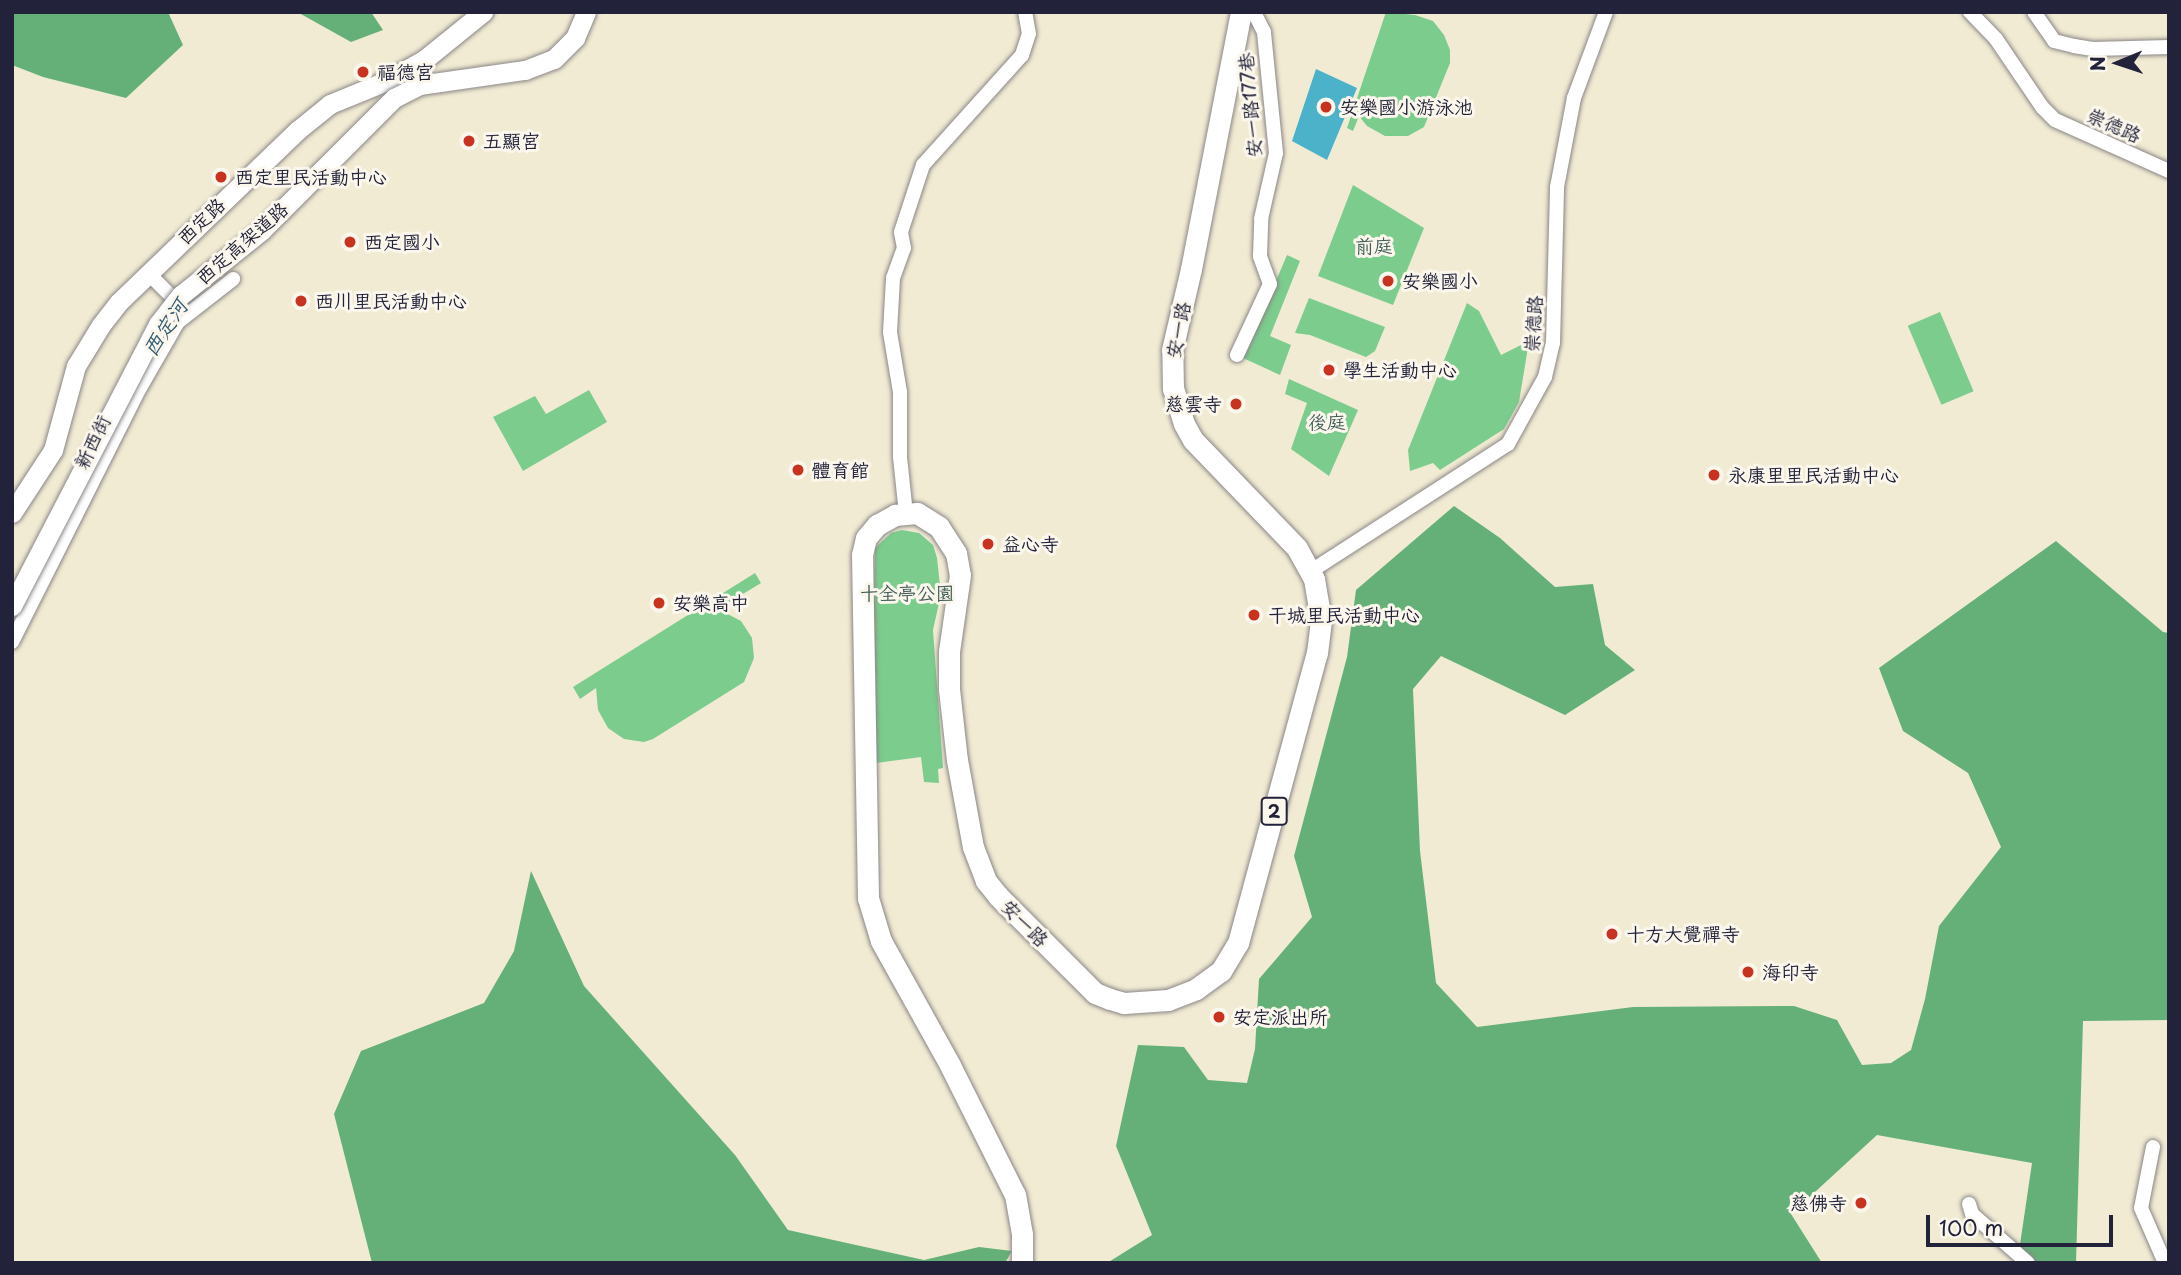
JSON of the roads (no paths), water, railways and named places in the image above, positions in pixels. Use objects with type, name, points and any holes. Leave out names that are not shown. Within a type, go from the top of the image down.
[{"type":"main road","name":"安一路","points":[[906,514],[928,517],[939,527],[948,538],[958,564],[960,575],[949,651],[949,689],[957,760],[979,866],[986,881],[1012,911],[1095,993],[1124,1003],[1168,1000],[1196,989],[1221,971],[1238,943],[1317,653],[1321,605],[1311,570],[1284,533],[1193,440],[1177,408],[1172,382],[1172,349],[1191,269],[1241,12]]},
{"type":"main road","points":[[906,514],[895,515],[877,526],[866,538],[862,555],[868,898],[881,941],[950,1065],[1015,1195],[1021,1227],[1022,1263]]},
{"type":"street","name":"西定路","points":[[12,513],[53,450],[69,384],[85,349],[119,302],[298,130],[330,104],[386,81],[425,59],[483,12]]},
{"type":"street","name":"西定高架道路","points":[[12,606],[158,324],[181,295],[262,230],[394,98],[419,85],[525,70],[554,59],[575,38],[586,12]]},
{"type":"street","points":[[906,514],[900,457],[900,392],[890,332],[893,278],[904,248],[901,232],[923,165],[1021,55],[1029,34],[1025,12]]},
{"type":"street","name":"安一路177巷","points":[[1237,355],[1270,284],[1260,256],[1261,219],[1276,153],[1264,32],[1254,12]]},
{"type":"street","name":"崇德路","points":[[1311,570],[1508,444],[1545,377],[1553,343],[1557,187],[1574,98],[1606,12]]},
{"type":"street","name":"崇德路","points":[[1970,12],[1996,39],[2042,107],[2055,120],[2169,171]]},
{"type":"street","points":[[2034,12],[2054,41],[2093,49],[2169,47]]},
{"type":"street","points":[[148,273],[189,314]]},
{"type":"street","name":"新西街","points":[[12,642],[140,388],[178,322],[233,279]]},
{"type":"street","points":[[2153,1147],[2141,1208],[2165,1263]]},
{"type":"street","points":[[1969,1204],[1972,1214],[2028,1263]]},
{"type":"water","name":"安樂國小游泳池","points":[[1316,69],[1357,88],[1327,160],[1292,141]]},
{"type":"place","name":"福德宮","points":[[363,72]]},
{"type":"place","name":"安樂國小游泳池","points":[[1326,107]]},
{"type":"place","name":"五顯宮","points":[[469,141]]},
{"type":"place","name":"西定里民活動中心","points":[[221,177]]},
{"type":"place","name":"西定國小","points":[[350,242]]},
{"type":"place","name":"安樂國小","points":[[1388,281]]},
{"type":"place","name":"西川里民活動中心","points":[[301,301]]},
{"type":"place","name":"學生活動中心","points":[[1329,370]]},
{"type":"place","name":"慈雲寺","points":[[1236,404]]},
{"type":"place","name":"體育館","points":[[798,470]]},
{"type":"place","name":"永康里里民活動中心","points":[[1714,475]]},
{"type":"place","name":"益心寺","points":[[988,544]]},
{"type":"place","name":"安樂高中","points":[[659,603]]},
{"type":"place","name":"干城里民活動中心","points":[[1254,615]]},
{"type":"place","name":"十方大覺禪寺","points":[[1612,934]]},
{"type":"place","name":"海印寺","points":[[1748,972]]},
{"type":"place","name":"安定派出所","points":[[1219,1017]]},
{"type":"place","name":"慈佛寺","points":[[1861,1203]]},
{"type":"park label","name":"前庭","points":[[1374,246]]},
{"type":"park label","name":"後庭","points":[[1327,422]]},
{"type":"park label","name":"十全亭公園","points":[[907,593]]},
{"type":"water label","name":"西定河","points":[[164,327]]}]
